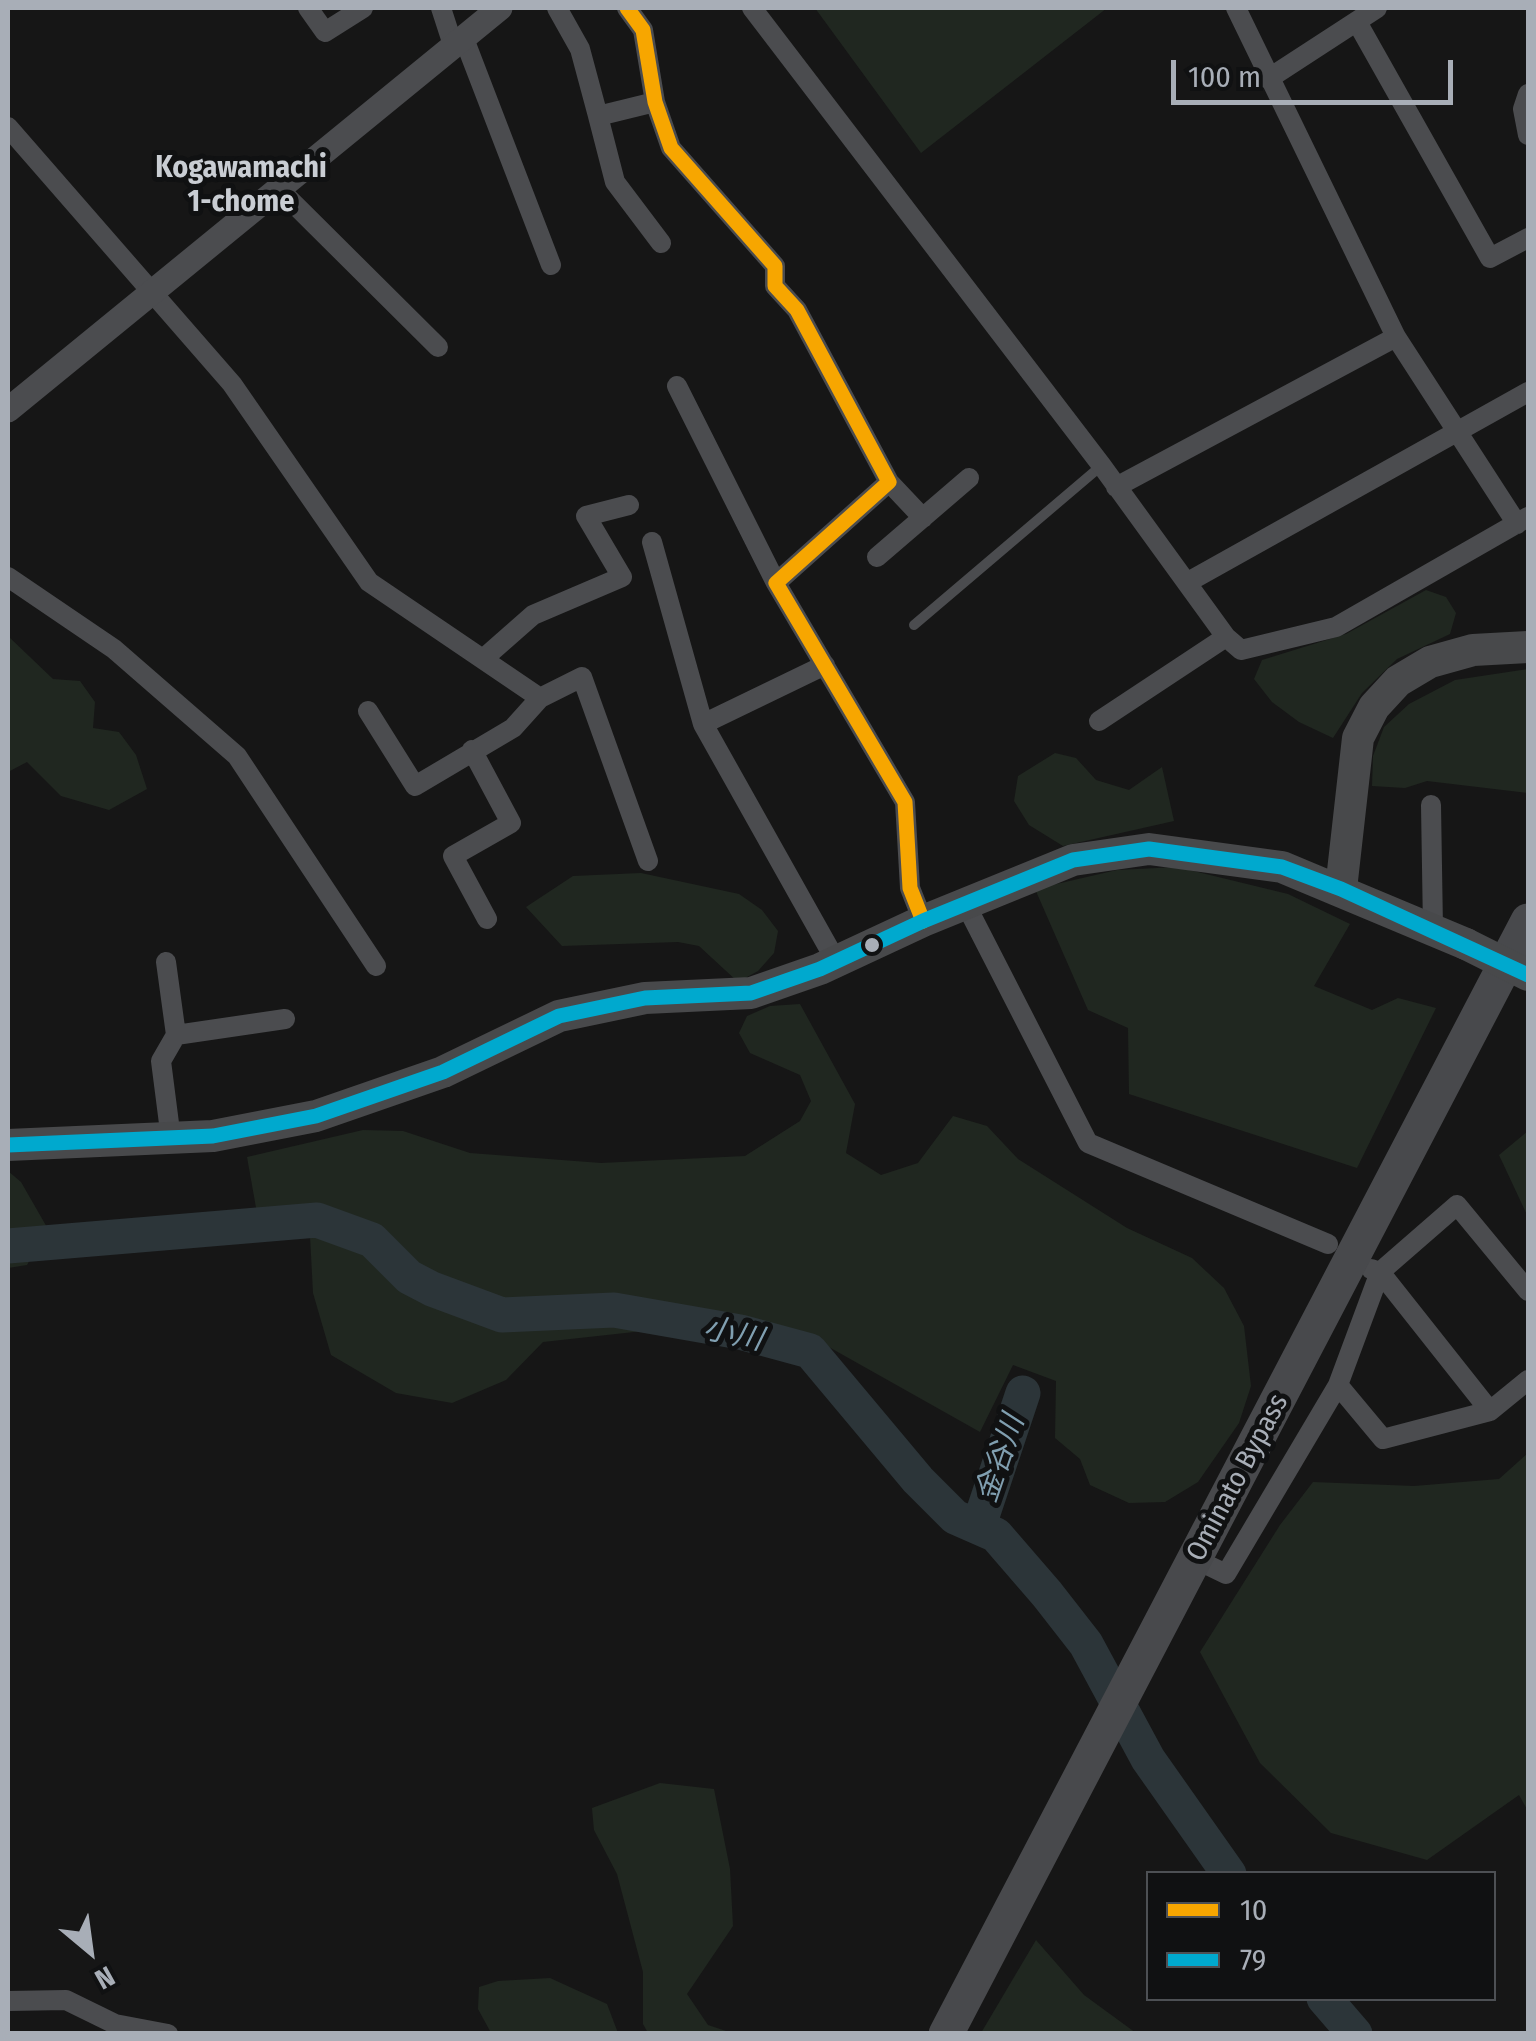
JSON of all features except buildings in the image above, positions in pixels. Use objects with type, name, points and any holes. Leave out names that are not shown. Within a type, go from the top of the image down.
[{"type":"highway","name":"Ominato Bypass","points":[[946,2034],[1528,921]]},
{"type":"main road","points":[[1340,888],[1358,738],[1374,707],[1398,680],[1430,662],[1473,650],[1528,648]]},
{"type":"main road","points":[[8,1145],[213,1136],[316,1116],[443,1072],[560,1016],[645,998],[751,992],[836,961],[923,920],[1073,860],[1149,849],[1282,867],[1340,888],[1528,974]]},
{"type":"street","points":[[308,8],[325,32],[363,8]]},
{"type":"street","points":[[441,8],[551,264]]},
{"type":"street","points":[[8,410],[500,8]]},
{"type":"street","points":[[557,8],[580,50],[616,182],[660,243]]},
{"type":"street","points":[[627,8],[644,30],[655,102],[672,148],[776,266],[775,286],[806,325],[889,482],[923,518]]},
{"type":"street","points":[[752,8],[1102,466],[1226,637],[1240,650],[1336,627],[1523,520],[1396,337],[1236,8]]},
{"type":"street","points":[[1268,79],[1377,8]]},
{"type":"street","points":[[1357,22],[1490,258],[1528,238]]},
{"type":"street","points":[[1528,94],[1523,109],[1528,135]]},
{"type":"street","points":[[598,116],[655,102]]},
{"type":"street","points":[[8,127],[232,384],[368,582],[540,698]]},
{"type":"street","points":[[277,187],[438,347]]},
{"type":"street","points":[[1116,487],[1396,337]]},
{"type":"street","points":[[677,386],[776,583],[904,802],[910,888],[923,920]]},
{"type":"street","points":[[1188,582],[1460,434],[1528,392]]},
{"type":"street","points":[[878,557],[969,478]]},
{"type":"street","points":[[776,583],[889,482]]},
{"type":"street","points":[[483,660],[534,615],[622,577],[586,516],[629,505]]},
{"type":"street","points":[[652,542],[703,724],[836,961]]},
{"type":"street","points":[[8,578],[114,649],[237,756],[376,966]]},
{"type":"street","points":[[1098,721],[1226,637]]},
{"type":"street","points":[[703,724],[826,665]]},
{"type":"street","points":[[368,711],[415,786],[513,728],[540,698],[582,677],[648,861]]},
{"type":"street","points":[[472,750],[511,823],[453,856],[487,919]]},
{"type":"street","points":[[1431,804],[1432,929]]},
{"type":"street","points":[[965,903],[1088,1143],[1328,1244]]},
{"type":"street","points":[[166,962],[176,1035],[160,1061],[170,1139]]},
{"type":"street","points":[[176,1035],[285,1019]]},
{"type":"street","points":[[1188,1573],[1226,1574],[1338,1385],[1376,1271],[1458,1205],[1528,1291]]},
{"type":"street","points":[[1376,1271],[1490,1411]]},
{"type":"street","points":[[1338,1385],[1384,1440],[1490,1411],[1528,1380]]},
{"type":"street","points":[[8,2001],[66,2000],[115,2024],[168,2034]]},
{"type":"lane","points":[[914,625],[1102,466]]},
{"type":"shaded area","points":[[815,8],[1107,8],[921,153]]},
{"type":"shaded area","points":[[1426,590],[1446,597],[1456,613],[1450,634],[1397,659],[1362,693],[1333,738],[1299,722],[1272,702],[1254,679],[1262,660],[1346,634]]},
{"type":"shaded area","points":[[8,636],[53,679],[80,681],[95,702],[93,728],[119,732],[136,755],[147,789],[109,810],[61,796],[27,762],[8,772]]},
{"type":"shaded area","points":[[1528,669],[1528,793],[1427,781],[1405,788],[1372,786],[1373,756],[1384,727],[1409,704],[1455,680]]},
{"type":"shaded area","points":[[1055,753],[1076,758],[1096,780],[1129,790],[1162,767],[1174,821],[1063,846],[1029,825],[1014,801],[1018,776]]},
{"type":"shaded area","points":[[1177,867],[1288,894],[1350,924],[1314,986],[1372,1010],[1398,998],[1436,1008],[1357,1168],[1129,1094],[1128,1028],[1088,1010],[1035,889],[1117,870]]},
{"type":"shaded area","points":[[641,873],[739,894],[762,910],[778,931],[774,953],[758,971],[738,982],[699,946],[678,942],[562,946],[526,907],[573,876]]},
{"type":"shaded area","points":[[800,1004],[855,1104],[846,1153],[881,1175],[918,1163],[953,1116],[987,1126],[1018,1159],[1127,1228],[1192,1258],[1224,1288],[1244,1326],[1251,1386],[1239,1423],[1198,1482],[1165,1502],[1129,1503],[1090,1485],[1080,1459],[1055,1438],[1056,1381],[1013,1365],[980,1432],[804,1333],[716,1323],[543,1342],[506,1380],[452,1403],[396,1393],[331,1355],[313,1293],[310,1236],[260,1230],[247,1157],[363,1130],[403,1131],[470,1153],[601,1163],[745,1156],[800,1121],[811,1101],[800,1075],[750,1053],[739,1033],[747,1016],[770,1006]]},
{"type":"shaded area","points":[[1528,1131],[1528,1217],[1499,1155]]},
{"type":"shaded area","points":[[8,1171],[21,1182],[48,1229],[27,1265],[8,1268]]},
{"type":"shaded area","points":[[1528,1453],[1528,1811],[1519,1795],[1427,1860],[1331,1833],[1260,1763],[1200,1652],[1280,1525],[1313,1482],[1414,1486],[1499,1479]]},
{"type":"shaded area","points":[[660,1783],[714,1789],[730,1869],[733,1926],[687,1994],[708,2025],[732,2033],[648,2033],[643,2024],[643,1972],[617,1874],[594,1830],[592,1808]]},
{"type":"shaded area","points":[[1036,1940],[1084,1995],[1136,2033],[981,2033]]},
{"type":"shaded area","points":[[550,1978],[607,2004],[618,2033],[490,2031],[478,2009],[479,1987],[498,1981]]},
{"type":"waterway","name":"小川","points":[[8,1246],[317,1220],[372,1240],[409,1277],[432,1289],[502,1315],[614,1310],[740,1332],[810,1351],[918,1480],[955,1517],[996,1535],[1047,1594],[1086,1644],[1148,1759],[1227,1871]]},
{"type":"waterway","name":"金谷川","points":[[979,1525],[1023,1393]]},
{"type":"waterway","name":"小川","points":[[1327,2001],[1355,2034]]},
{"type":"transit line","name":"10","points":[[627,8],[643,30],[655,102],[671,148],[775,266],[775,286],[797,310],[889,482],[776,583],[905,802],[910,888],[923,921]]},
{"type":"transit line","name":"79","points":[[8,1145],[213,1136],[316,1116],[443,1072],[559,1016],[645,998],[751,993],[820,969],[923,921],[1073,860],[1149,849],[1282,867],[1341,889],[1528,975]]},
{"type":"district","name":"Kogawamachi 1-chome","points":[[241,186]]}]
